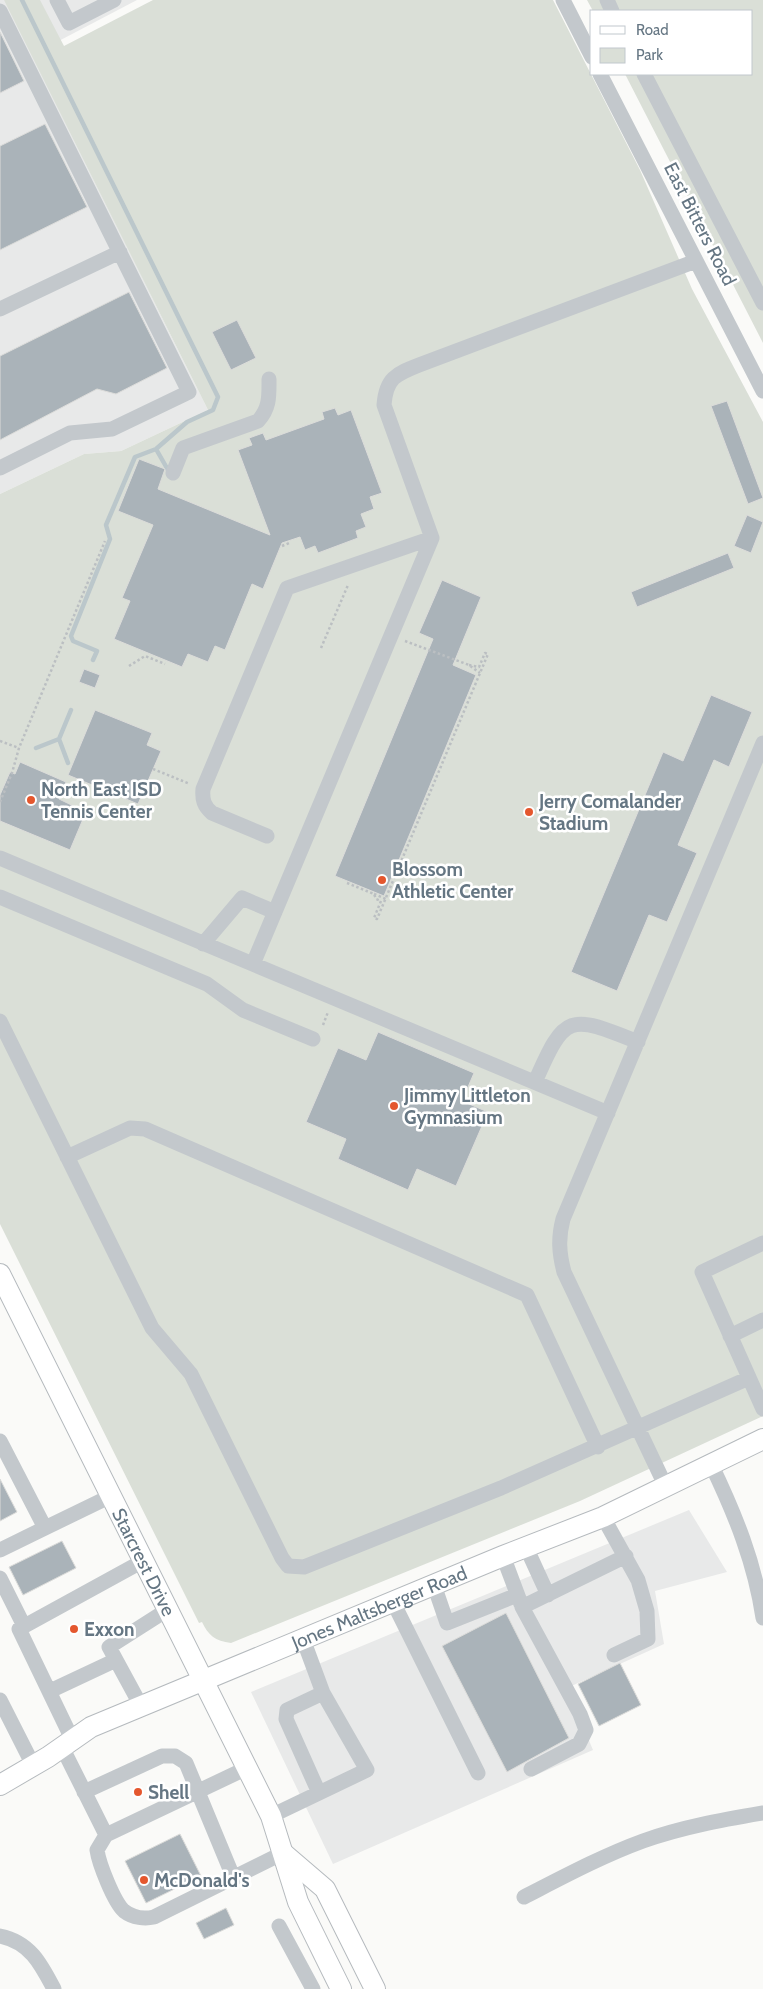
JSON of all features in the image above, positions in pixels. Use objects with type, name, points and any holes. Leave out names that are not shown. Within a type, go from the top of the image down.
[{"type":"main road","name":"Starcrest Drive","points":[[3,1286],[111,1496],[271,1816],[298,1902],[341,1989]]},
{"type":"main road","name":"Jones Maltsberger Road","points":[[0,1785],[91,1727],[503,1556],[603,1518],[665,1485],[763,1439]]},
{"type":"main road","points":[[283,1853],[325,1889],[375,1989]]},
{"type":"street","points":[[57,0],[69,23],[114,0]]},
{"type":"street","points":[[562,0],[590,53]]},
{"type":"street","points":[[0,11],[190,392],[112,429],[70,433],[0,468]]},
{"type":"street","name":"East Bitters Road","points":[[601,75],[763,391]]},
{"type":"street","points":[[645,75],[763,303]]},
{"type":"street","points":[[0,310],[120,252]]},
{"type":"street","points":[[253,964],[432,538],[384,405],[385,392],[391,380],[401,372],[696,261]]},
{"type":"street","points":[[173,473],[183,448],[258,421],[265,413],[269,403],[269,379]]},
{"type":"street","points":[[267,836],[212,813],[205,807],[202,797],[203,789],[287,588],[432,538]]},
{"type":"street","points":[[665,1485],[564,1272],[560,1254],[559,1235],[563,1219],[763,743]]},
{"type":"street","points":[[0,858],[608,1112]]},
{"type":"street","points":[[0,897],[207,984],[243,1010],[313,1039]]},
{"type":"street","points":[[203,944],[242,898],[275,912]]},
{"type":"street","points":[[0,1022],[152,1328],[191,1374],[282,1558],[288,1566],[304,1568],[598,1447],[749,1378]]},
{"type":"street","points":[[535,1082],[552,1045],[568,1026],[576,1024],[601,1027],[638,1042]]},
{"type":"street","points":[[67,1157],[130,1128],[145,1129],[527,1294],[598,1447]]},
{"type":"street","points":[[763,1243],[702,1272],[763,1410]]},
{"type":"street","points":[[730,1336],[763,1320]]},
{"type":"street","points":[[0,1441],[45,1528]]},
{"type":"street","points":[[711,1464],[742,1534],[754,1572],[763,1618]]},
{"type":"street","points":[[0,1550],[111,1496]]},
{"type":"street","points":[[603,1518],[638,1580],[648,1610],[648,1638],[614,1655]]},
{"type":"street","points":[[526,1547],[548,1595]]},
{"type":"street","points":[[503,1556],[520,1601],[580,1714],[586,1730],[578,1744],[531,1769]]},
{"type":"street","points":[[434,1585],[447,1624],[520,1601],[548,1595],[626,1556]]},
{"type":"street","points":[[106,1835],[84,1792],[50,1690],[19,1628],[143,1561]]},
{"type":"street","points":[[0,1578],[24,1626]]},
{"type":"street","points":[[393,1602],[478,1773]]},
{"type":"street","points":[[141,1706],[109,1647],[168,1610]]},
{"type":"street","points":[[271,1816],[367,1770],[323,1693],[303,1639]]},
{"type":"street","points":[[50,1690],[116,1660]]},
{"type":"street","points":[[319,1793],[286,1719],[287,1710],[323,1693]]},
{"type":"street","points":[[0,1700],[33,1765]]},
{"type":"street","points":[[84,1792],[162,1756],[175,1756],[186,1763],[234,1879]]},
{"type":"street","points":[[247,1768],[106,1835],[97,1850],[98,1860],[124,1910],[146,1919],[234,1879],[283,1853]]},
{"type":"street","points":[[524,1897],[586,1866],[643,1841],[697,1824],[763,1813]]},
{"type":"street","points":[[279,1926],[313,1989]]},
{"type":"street","points":[[0,1936],[20,1944],[38,1958],[54,1989]]},
{"type":"path","points":[[0,802],[12,774],[19,748],[105,541]]},
{"type":"path","points":[[282,546],[289,543]]},
{"type":"path","points":[[322,648],[348,585]]},
{"type":"path","points":[[374,894],[376,899],[381,901],[374,918],[377,919],[488,654],[485,653],[479,667],[403,641]]},
{"type":"path","points":[[129,666],[145,656],[166,664]]},
{"type":"path","points":[[469,665],[480,673]]},
{"type":"path","points":[[0,741],[19,748]]},
{"type":"path","points":[[153,769],[203,789]]},
{"type":"path","points":[[346,883],[386,898]]},
{"type":"path","points":[[323,1025],[330,1009]]},
{"type":"shaded area","points":[[0,0],[137,0],[32,55],[208,410],[121,451],[84,454],[0,494]]},
{"type":"shaded area","points":[[689,1510],[727,1572],[655,1591],[664,1644],[567,1688],[593,1750],[333,1864],[251,1692]]},
{"type":"green space","name":"Blossom Athletic Center","points":[[4,0],[40,0],[64,46],[153,0],[553,0],[640,170],[692,289],[763,422],[763,1416],[580,1501],[231,1643],[216,1639],[202,1622],[199,1623],[0,1224],[0,494],[84,454],[121,451],[208,410]]},
{"type":"green space","points":[[587,0],[763,0],[763,343],[626,75],[753,75],[753,10],[592,10]]},
{"type":"building","points":[[0,32],[24,81],[0,93]]},
{"type":"building","points":[[45,124],[87,207],[0,250],[0,146]]},
{"type":"building","points":[[129,292],[167,368],[116,394],[97,389],[0,440],[0,356]]},
{"type":"building","points":[[237,320],[256,358],[231,370],[212,332]]},
{"type":"building","points":[[727,401],[763,498],[748,504],[711,406]]},
{"type":"building","points":[[335,408],[338,415],[351,410],[382,493],[370,497],[374,509],[361,514],[366,527],[356,531],[358,538],[318,553],[315,546],[305,550],[300,537],[282,543],[263,589],[252,584],[225,650],[215,646],[208,662],[188,654],[182,667],[114,639],[130,601],[122,598],[153,525],[118,511],[139,459],[165,469],[158,489],[270,535],[238,450],[252,445],[249,438],[263,433],[266,440],[324,419],[322,412]]},
{"type":"building","points":[[747,515],[763,522],[751,553],[734,546]]},
{"type":"building","points":[[728,553],[734,568],[637,607],[631,592]]},
{"type":"building","points":[[442,580],[481,597],[453,665],[476,675],[384,896],[335,876],[433,639],[419,633]]},
{"type":"building","points":[[84,669],[100,675],[95,688],[79,682]]},
{"type":"building","points":[[711,695],[752,712],[729,767],[714,760],[678,845],[697,853],[667,922],[649,915],[617,991],[571,972],[663,752],[683,761]]},
{"type":"building","points":[[95,710],[152,733],[147,745],[161,751],[138,804],[68,775]]},
{"type":"building","name":"North East ISD Tennis Center","points":[[20,762],[66,782],[59,799],[86,812],[70,850],[0,821],[0,795],[10,772],[15,774]]},
{"type":"building","name":"Jimmy Littleton Gymnasium","points":[[378,1032],[474,1073],[462,1101],[488,1112],[456,1186],[417,1169],[408,1190],[338,1159],[346,1139],[306,1122],[338,1048],[366,1060]]},
{"type":"building","points":[[0,1479],[17,1512],[0,1521]]},
{"type":"building","points":[[62,1541],[76,1568],[23,1595],[9,1567]]},
{"type":"building","points":[[506,1613],[569,1738],[507,1772],[442,1646]]},
{"type":"building","points":[[620,1663],[641,1705],[599,1726],[578,1684]]},
{"type":"building","points":[[180,1834],[201,1876],[146,1903],[125,1861]]},
{"type":"building","points":[[226,1908],[234,1925],[204,1939],[196,1923]]},
{"type":"waterway","points":[[22,0],[218,397],[213,410],[187,422],[156,449],[135,457],[106,525],[110,539],[71,636],[73,641],[97,651],[93,660]]},
{"type":"waterway","points":[[156,449],[168,470]]},
{"type":"waterway","points":[[68,763],[59,739],[71,710]]},
{"type":"waterway","points":[[36,748],[59,739]]},
{"type":"place","name":"North East ISD Tennis Center","points":[[31,800]]},
{"type":"place","name":"Jerry Comalander Stadium","points":[[529,812]]},
{"type":"place","name":"Blossom Athletic Center","points":[[382,880]]},
{"type":"place","name":"Jimmy Littleton Gymnasium","points":[[394,1106]]},
{"type":"place","name":"Exxon","points":[[74,1629]]},
{"type":"place","name":"Shell","points":[[138,1792]]},
{"type":"place","name":"McDonald's","points":[[144,1880]]}]
